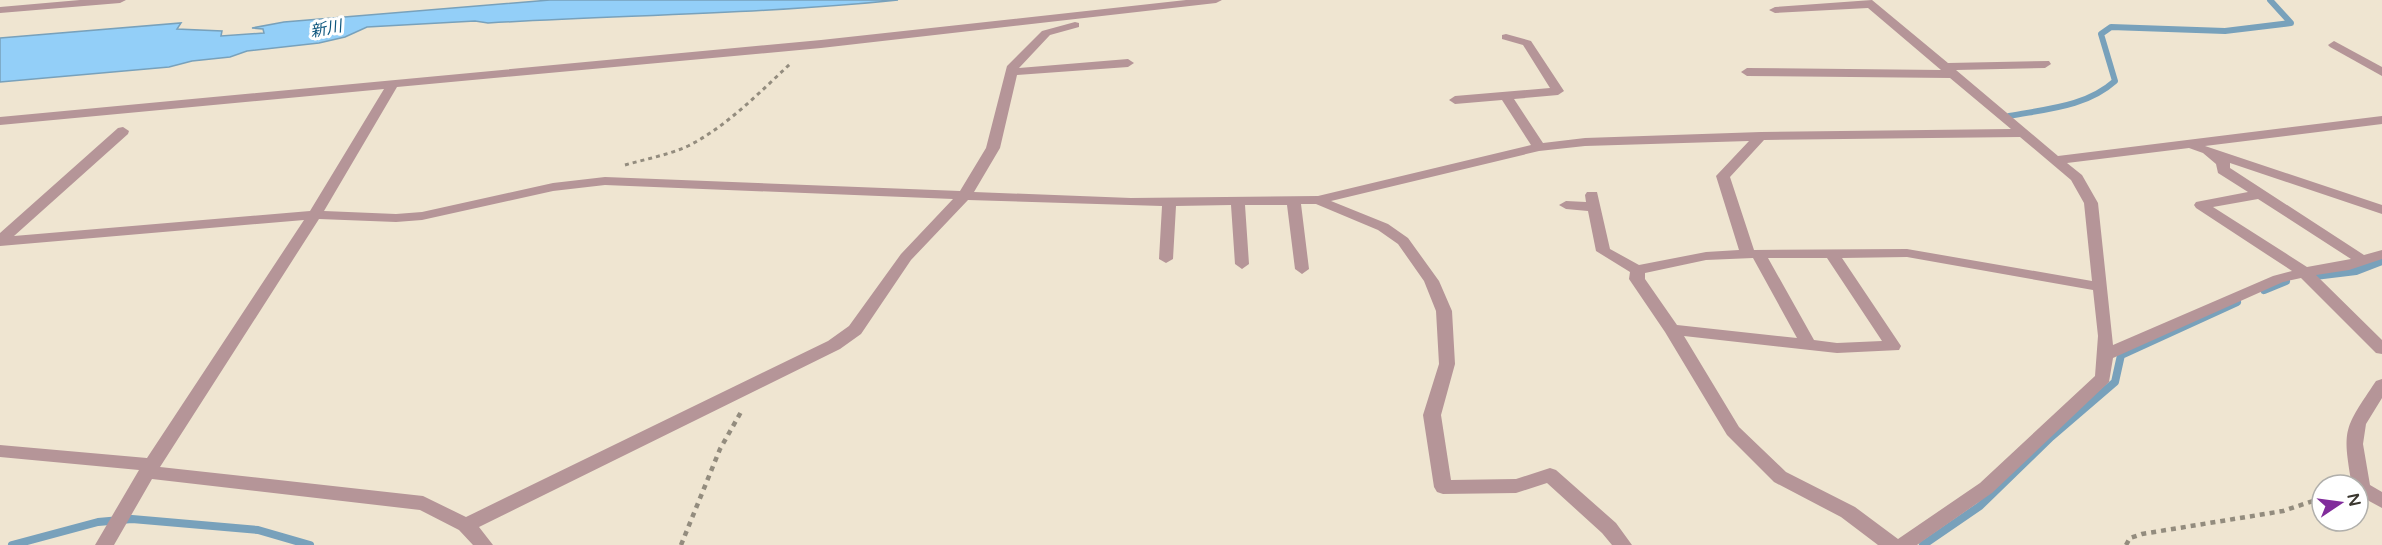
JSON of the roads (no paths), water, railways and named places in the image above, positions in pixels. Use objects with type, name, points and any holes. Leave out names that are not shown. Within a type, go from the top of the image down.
[{"type":"street","points":[[0,10],[120,0]]},
{"type":"street","points":[[0,121],[821,44],[1216,0]]},
{"type":"street","points":[[1775,10],[1868,2],[2077,178],[2091,203],[2106,336],[2103,378],[1986,488],[1903,545]]},
{"type":"street","points":[[466,525],[834,345],[855,330],[906,257],[965,195],[993,148],[1012,66],[1046,33],[1110,18],[1127,11]]},
{"type":"street","points":[[1455,100],[1558,91],[1527,43],[1506,37]]},
{"type":"street","points":[[2334,45],[2382,72]]},
{"type":"street","points":[[1011,72],[1128,63]]},
{"type":"street","points":[[1747,72],[1947,70],[2045,64]]},
{"type":"street","points":[[104,545],[149,468],[315,215],[352,148],[392,85]]},
{"type":"street","points":[[1506,96],[1539,147]]},
{"type":"street","points":[[2055,160],[2382,120]]},
{"type":"street","points":[[0,241],[123,131]]},
{"type":"street","points":[[0,241],[315,215],[396,218],[423,216],[553,187],[605,182],[1169,201],[1318,200],[1539,147],[1585,142],[1761,136],[2021,133]]},
{"type":"street","points":[[1761,136],[1723,176],[1753,254],[1809,346]]},
{"type":"street","points":[[2189,144],[2382,210]]},
{"type":"street","points":[[2204,149],[2223,162],[2223,170],[2362,260]]},
{"type":"street","points":[[2260,194],[2201,205],[2304,272],[2382,349]]},
{"type":"street","points":[[1293,200],[1302,269]]},
{"type":"street","points":[[1318,200],[1383,227],[1402,241],[1431,281],[1444,311],[1447,364],[1432,415],[1443,487],[1516,486],[1550,475],[1609,528],[1623,545]]},
{"type":"street","points":[[1166,259],[1169,201]]},
{"type":"street","points":[[1238,201],[1242,264]]},
{"type":"street","points":[[1566,205],[1593,201],[1604,251],[1637,270],[1706,256],[1907,253],[2101,287]]},
{"type":"street","points":[[1672,330],[1809,346],[1837,348],[1893,346],[1832,254]]},
{"type":"street","points":[[2105,356],[2278,279],[2304,272],[2349,265],[2382,254]]},
{"type":"street","points":[[1637,270],[1637,279],[1672,330],[1733,431],[1780,477],[1848,513],[1892,545]]},
{"type":"street","points":[[2382,385],[2357,423],[2354,444],[2362,489],[2382,501]]},
{"type":"street","points":[[0,451],[423,502],[466,525],[484,545]]},
{"type":"water","name":"新川","points":[[550,0],[898,0],[745,11],[367,27],[345,37],[319,43],[247,51],[230,57],[192,61],[169,67],[0,82],[0,38],[181,23],[177,29],[222,31],[221,36],[264,33],[263,29],[252,28],[284,22]]},
{"type":"waterway","points":[[2009,116],[2078,102],[2104,90],[2115,81],[2101,34],[2111,27],[2225,31],[2291,23],[2270,0]]},
{"type":"waterway","points":[[2315,276],[2356,271],[2382,261]]},
{"type":"waterway","points":[[2264,290],[2286,281]]},
{"type":"waterway","points":[[1923,545],[1980,506],[2051,437],[2115,382],[2121,355],[2237,302]]},
{"type":"waterway","points":[[12,545],[98,522],[132,519],[258,530],[310,545]]}]
